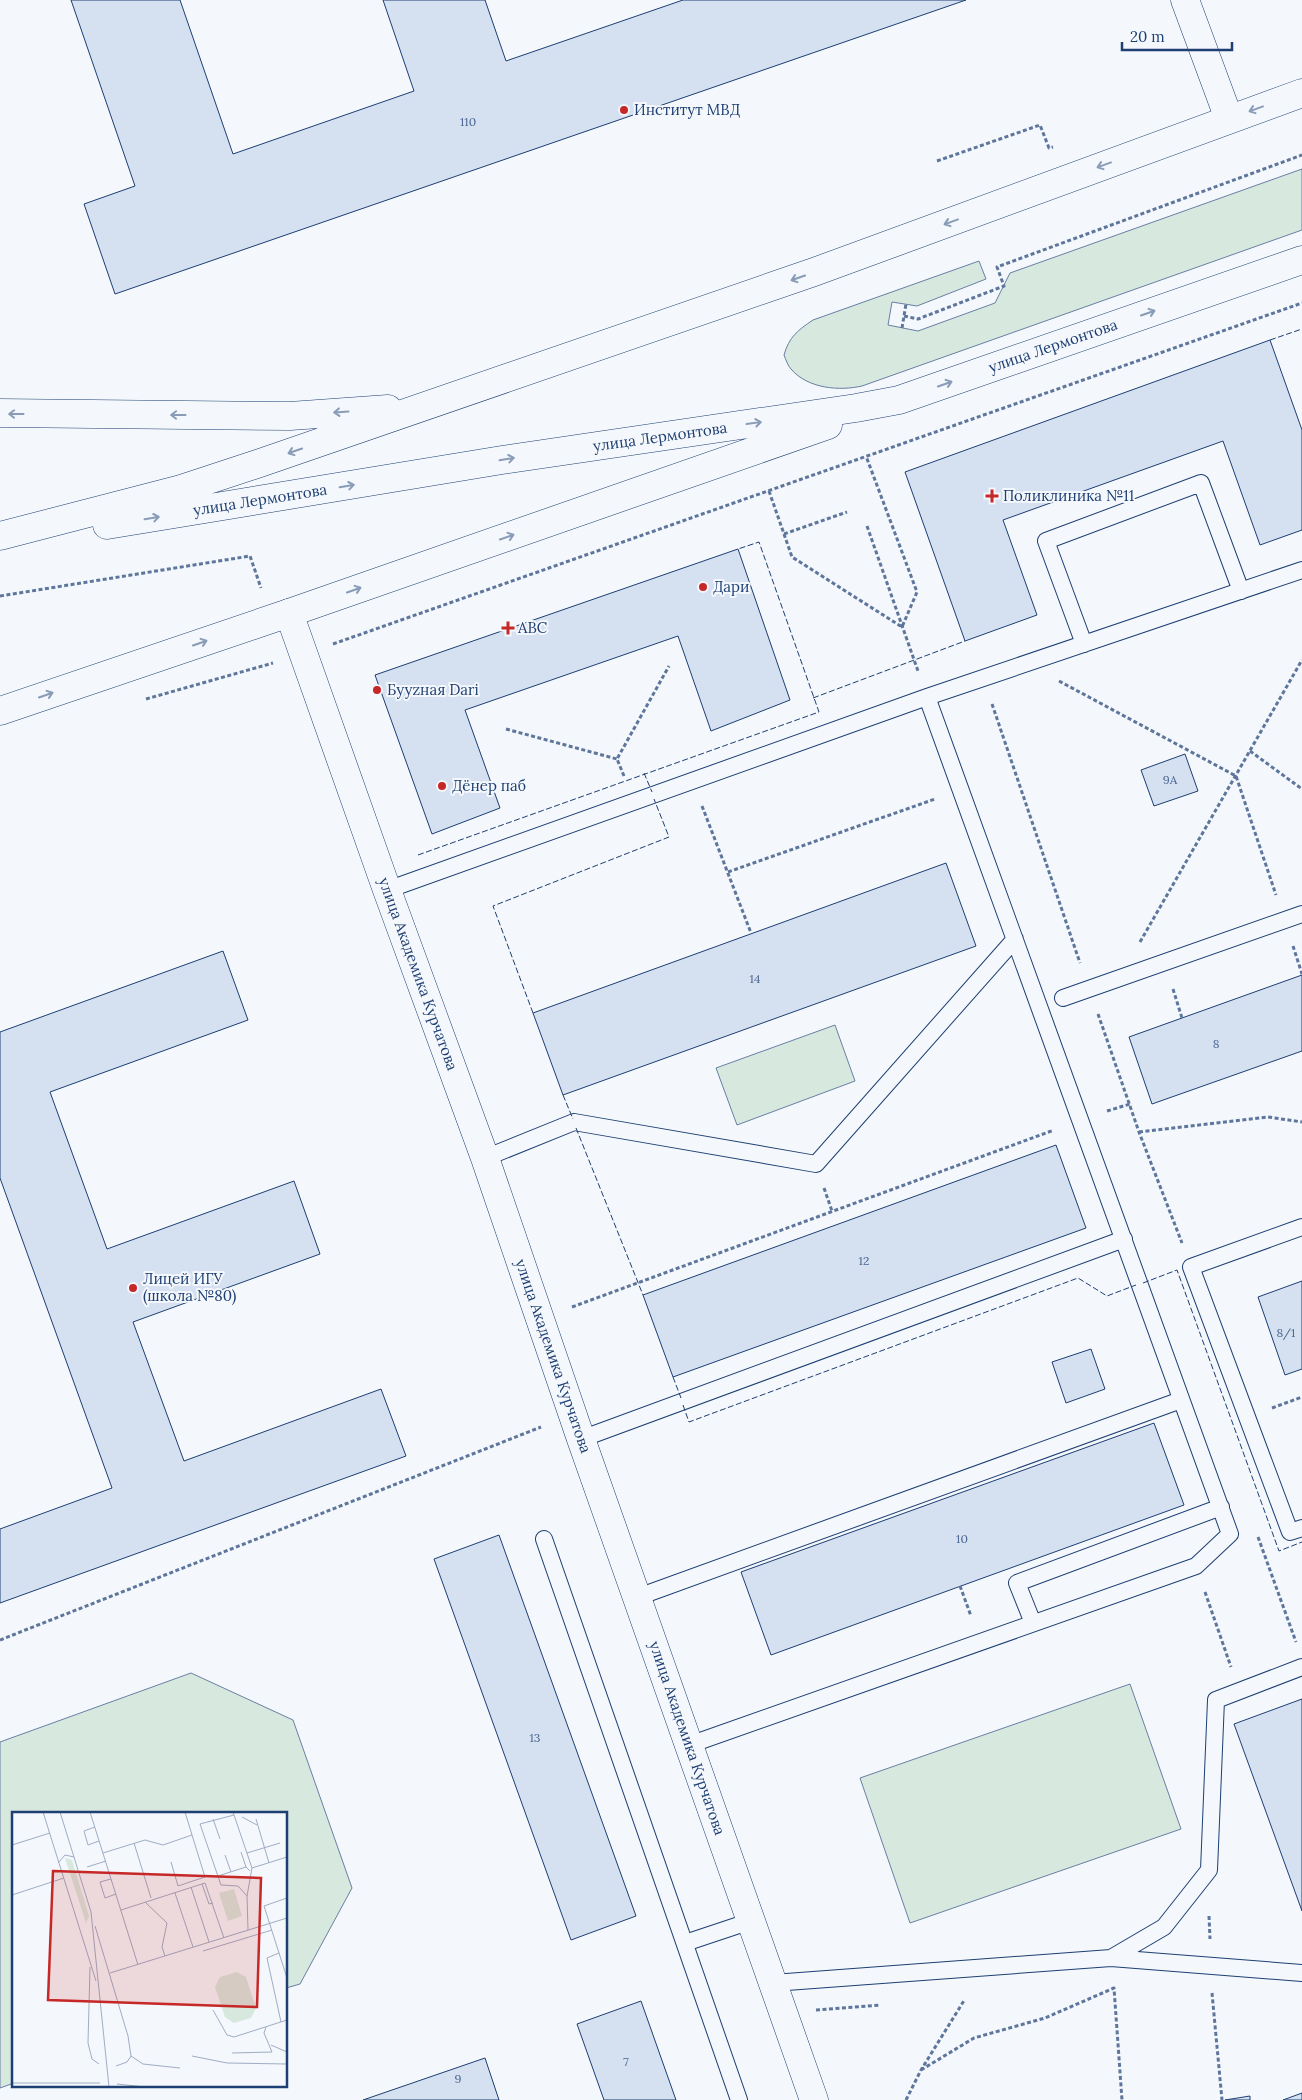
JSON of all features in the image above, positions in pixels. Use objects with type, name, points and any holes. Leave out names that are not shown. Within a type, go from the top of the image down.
[{"type":"main road","points":[[1185,0],[1229,119]]},
{"type":"main road","name":"улица Лермонтова","points":[[0,536],[181,489],[424,407],[814,272],[1302,93]]},
{"type":"main road","name":"улица Лермонтова","points":[[0,542],[502,460],[899,400],[1302,260]]},
{"type":"main road","points":[[0,711],[281,616],[899,400]]},
{"type":"main road","points":[[0,413],[290,416],[424,407]]},
{"type":"main road","name":"улица Академика Курчатова","points":[[281,616],[304,654],[387,890],[485,1158],[577,1427],[814,2100]]},
{"type":"lane","points":[[1084,644],[1046,541],[1201,483],[1241,591]]},
{"type":"lane","points":[[387,890],[927,697],[1302,570]]},
{"type":"lane","points":[[689,1745],[1196,1566],[1230,1534],[927,697]]},
{"type":"lane","points":[[1062,998],[1302,914]]},
{"type":"lane","points":[[485,1158],[574,1122],[816,1164],[1015,939]]},
{"type":"lane","points":[[1302,1227],[1191,1266],[1290,1532],[1302,1528]]},
{"type":"lane","points":[[577,1427],[1124,1239]]},
{"type":"lane","points":[[638,1597],[1181,1400]]},
{"type":"lane","points":[[1033,1623],[1017,1583],[1220,1507]]},
{"type":"lane","points":[[544,1539],[739,2100]]},
{"type":"lane","points":[[1111,1958],[1164,1927],[1209,1870],[1216,1700],[1302,1667]]},
{"type":"lane","points":[[685,1943],[751,1921]]},
{"type":"lane","points":[[773,1983],[1111,1958],[1302,1973]]},
{"type":"path","points":[[937,161],[1040,125],[1050,148],[1059,145]]},
{"type":"path","points":[[904,316],[918,319],[1004,286],[997,266],[1302,155]]},
{"type":"path","points":[[143,700],[304,654],[1302,303]]},
{"type":"path","points":[[902,328],[906,304]]},
{"type":"path","points":[[866,456],[917,592],[902,627]]},
{"type":"path","points":[[769,491],[792,557],[902,627]]},
{"type":"path","points":[[784,534],[847,512]]},
{"type":"path","points":[[867,526],[927,697]]},
{"type":"path","points":[[0,596],[250,556],[281,616]]},
{"type":"path","points":[[1118,979],[1302,660]]},
{"type":"path","points":[[617,759],[669,666]]},
{"type":"path","points":[[983,678],[1139,1132],[1191,1266]]},
{"type":"path","points":[[1054,679],[1236,776],[1302,974]]},
{"type":"path","points":[[506,730],[617,759]]},
{"type":"path","points":[[1250,751],[1302,789]]},
{"type":"path","points":[[617,759],[625,780]]},
{"type":"path","points":[[693,782],[752,934]]},
{"type":"path","points":[[728,872],[961,790]]},
{"type":"path","points":[[1102,1112],[1130,1104]]},
{"type":"path","points":[[1139,1132],[1268,1117],[1302,1122]]},
{"type":"path","points":[[564,1310],[1080,1120]]},
{"type":"path","points":[[0,1640],[577,1427]]},
{"type":"path","points":[[1256,1534],[1299,1650]]},
{"type":"path","points":[[1214,1616],[1239,1691]]},
{"type":"path","points":[[1210,1966],[1222,2100]]},
{"type":"path","points":[[1096,1989],[1114,1988]]},
{"type":"path","points":[[921,2070],[974,2038],[1045,2018],[1114,1988]]},
{"type":"path","points":[[1114,1988],[1122,2100]]},
{"type":"path","points":[[1202,1993],[1222,1994]]},
{"type":"path","points":[[955,2000],[974,1998]]},
{"type":"path","points":[[906,2100],[921,2070],[965,1999]]},
{"type":"path","points":[[812,2011],[888,2005]]},
{"type":"shaded area","points":[[1302,169],[1302,230],[862,386],[834,388],[806,381],[790,368],[784,355],[795,334],[813,320],[979,261],[986,279],[917,306],[892,302],[888,325],[918,331],[995,303],[1010,273]]},
{"type":"shaded area","points":[[835,1025],[855,1081],[737,1125],[716,1068]]},
{"type":"shaded area","points":[[191,1673],[293,1720],[352,1888],[300,1984],[288,1987],[288,1812],[12,1812],[12,2084],[0,2088],[0,1742]]},
{"type":"shaded area","points":[[1130,1684],[1181,1829],[910,1923],[860,1778]]},
{"type":"building","points":[[71,0],[180,0],[233,154],[414,91],[383,0],[485,0],[506,61],[683,0],[966,0],[115,294],[84,204],[135,186]]},
{"type":"building","name":"Поликлиника №11","points":[[1270,340],[1302,430],[1302,530],[1260,545],[1223,441],[1003,520],[1037,615],[965,641],[905,472]]},
{"type":"building","points":[[738,549],[790,700],[711,731],[678,636],[465,710],[500,808],[432,834],[375,675]]},
{"type":"building","points":[[1185,754],[1198,791],[1154,806],[1141,770]]},
{"type":"building","points":[[946,863],[976,946],[563,1095],[533,1013]]},
{"type":"building","name":"Лицей ИГУ (школа №80)","points":[[223,951],[248,1020],[50,1092],[107,1249],[294,1181],[320,1254],[133,1322],[184,1461],[381,1389],[406,1456],[0,1603],[0,1529],[112,1488],[0,1178],[0,1032]]},
{"type":"building","points":[[1302,975],[1302,1051],[1152,1104],[1129,1037]]},
{"type":"building","points":[[1056,1145],[1086,1228],[673,1377],[643,1295]]},
{"type":"building","points":[[1302,1281],[1302,1369],[1285,1375],[1258,1297]]},
{"type":"building","points":[[1091,1349],[1105,1389],[1066,1403],[1052,1362]]},
{"type":"building","points":[[1154,1423],[1184,1505],[771,1655],[741,1572]]},
{"type":"building","points":[[499,1535],[636,1916],[571,1940],[434,1559]]},
{"type":"building","points":[[1302,1699],[1302,1911],[1234,1724]]},
{"type":"building","points":[[641,2001],[676,2100],[604,2100],[577,2024]]},
{"type":"building","points":[[485,2058],[499,2100],[363,2100]]},
{"type":"building","points":[[1302,2093],[1302,2100],[1283,2100]]},
{"type":"building","points":[[1250,2096],[1250,2100],[1225,2100]]},
{"type":"fence","points":[[1270,340],[1302,329]]},
{"type":"fence","points":[[418,855],[819,712],[759,542],[738,549]]},
{"type":"fence","points":[[813,698],[965,641]]},
{"type":"fence","points":[[644,773],[652,792]]},
{"type":"fence","points":[[533,1013],[493,906],[669,837],[654,799]]},
{"type":"fence","points":[[563,1095],[573,1119]]},
{"type":"fence","points":[[576,1128],[643,1295]]},
{"type":"fence","points":[[1143,1283],[1177,1270],[1279,1551],[1302,1542]]},
{"type":"fence","points":[[683,1405],[689,1422],[1078,1278],[1107,1296],[1136,1285]]},
{"type":"fence","points":[[673,1377],[681,1398]]},
{"type":"place","name":"Институт МВД","points":[[624,110]]},
{"type":"place","name":"Поликлиника №11","points":[[992,496]]},
{"type":"place","name":"Дари","points":[[703,587]]},
{"type":"place","name":"ABC","points":[[508,628]]},
{"type":"place","name":"Бууzная Dari","points":[[377,690]]},
{"type":"place","name":"Дёнер паб","points":[[442,786]]},
{"type":"place","name":"Лицей ИГУ (школа №80)","points":[[133,1288]]}]
